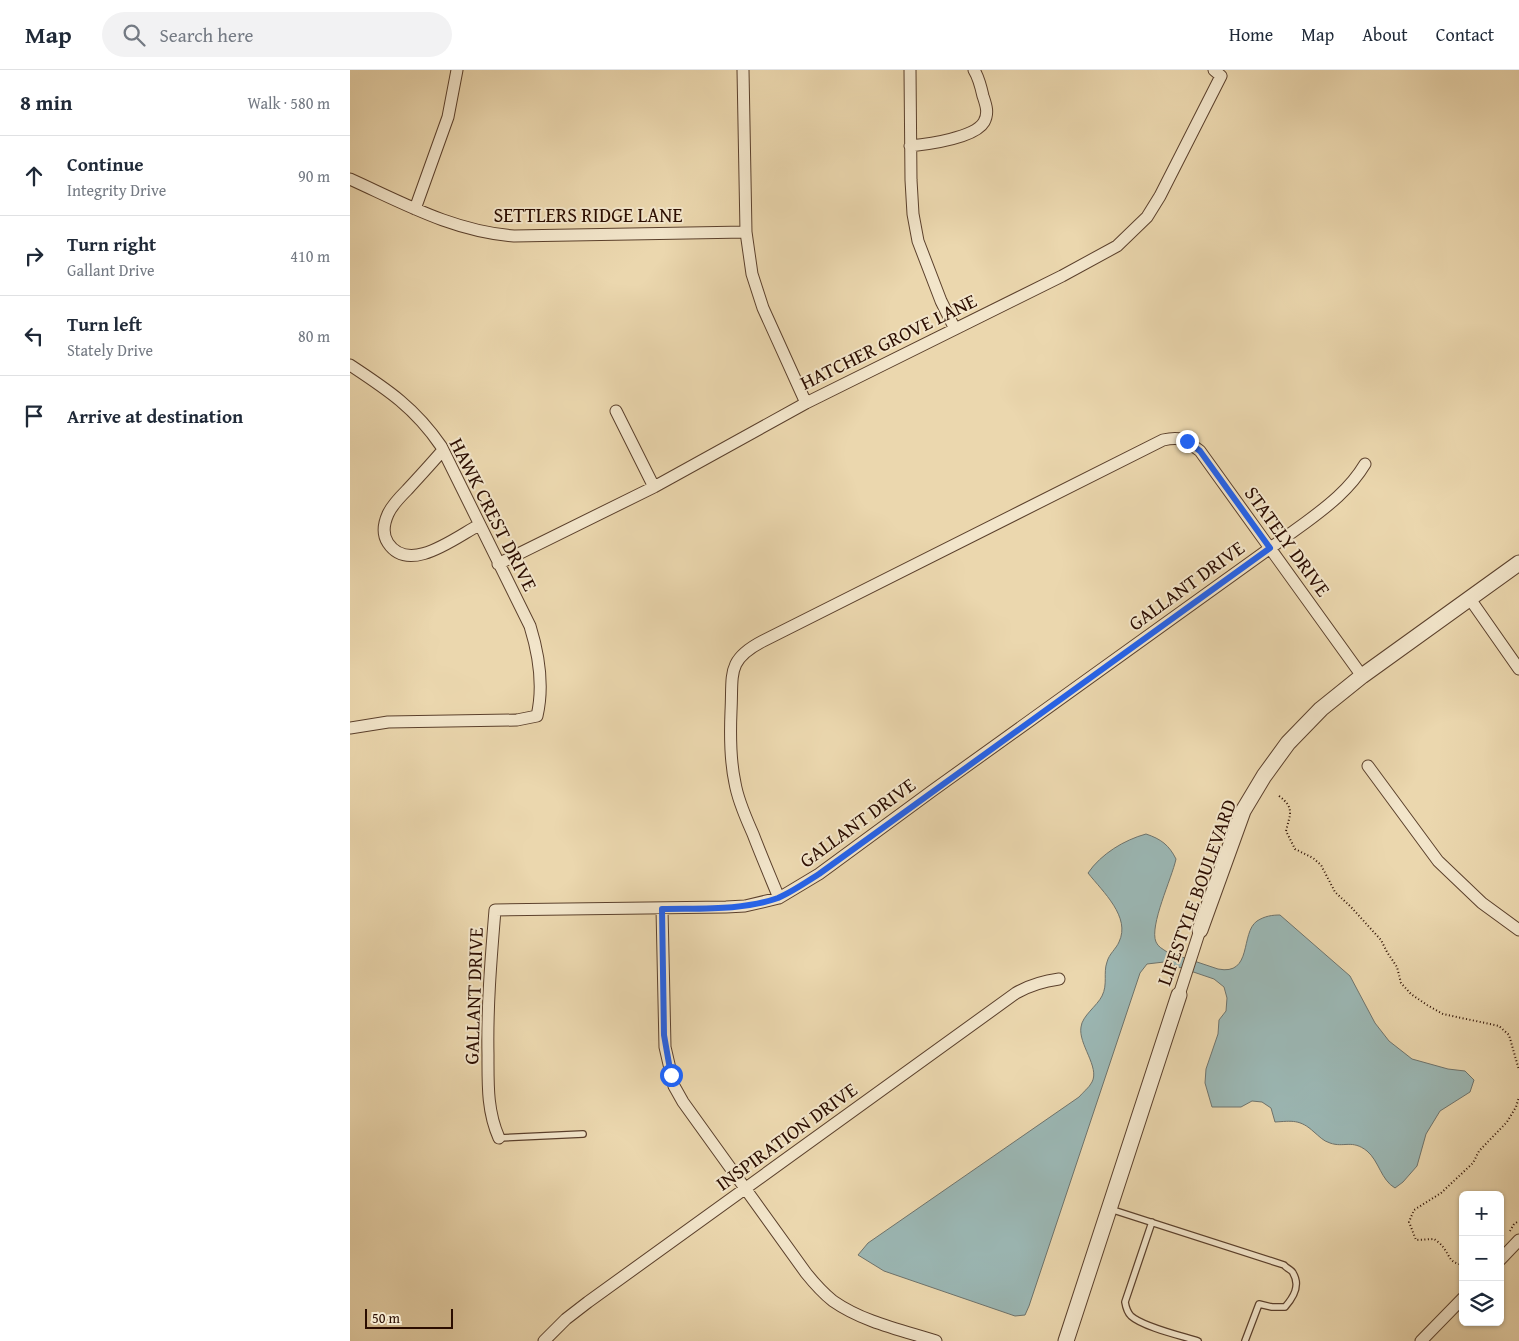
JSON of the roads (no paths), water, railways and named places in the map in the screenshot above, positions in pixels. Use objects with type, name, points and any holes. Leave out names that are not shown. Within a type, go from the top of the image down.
[{"type":"street","points":[[415,209],[448,117],[457,70]]},
{"type":"street","points":[[742,70],[746,232],[752,274],[763,308],[806,402]]},
{"type":"street","points":[[910,70],[910,146],[913,214],[918,241],[941,301],[955,329]]},
{"type":"street","points":[[910,146],[928,144],[968,133],[980,127],[988,110],[980,82],[974,70]]},
{"type":"street","name":"HATCHER GROVE LANE","points":[[498,564],[654,486],[806,402],[955,329],[1117,246],[1147,217],[1160,196],[1217,73]]},
{"type":"street","name":"SETTLERS RIDGE LANE","points":[[350,179],[415,209],[461,227],[488,233],[514,236],[746,232]]},
{"type":"street","name":"HAWK CREST DRIVE","points":[[350,365],[406,404],[443,450],[530,626],[534,638],[540,679],[537,716],[517,720],[388,722],[350,728]]},
{"type":"street","points":[[616,411],[654,486]]},
{"type":"street","name":"STATELY DRIVE","points":[[779,898],[744,812],[735,784],[730,736],[732,678],[735,665],[741,656],[747,650],[763,641],[1163,440],[1176,437],[1187,441],[1200,451],[1362,676]]},
{"type":"street","points":[[443,450],[393,505],[386,521],[384,534],[386,539],[395,551],[401,554],[408,556],[421,555],[479,525]]},
{"type":"street","name":"GALLANT DRIVE","points":[[499,1138],[493,1125],[488,1102],[488,1012],[495,910],[662,909],[745,906],[779,898],[819,874],[1270,548],[1338,496],[1356,478],[1365,464]]},
{"type":"street","name":"LIFESTYLE BOULEVARD","points":[[1066,1341],[1200,930],[1243,811],[1264,776],[1288,743],[1315,716],[1362,676],[1519,563]]},
{"type":"street","points":[[1470,599],[1519,669]]},
{"type":"street","points":[[1368,766],[1438,861],[1482,903],[1519,930]]},
{"type":"street","points":[[662,909],[664,1035],[671,1075],[683,1102],[744,1190],[806,1273],[833,1300],[859,1316],[874,1322],[936,1341]]},
{"type":"street","name":"INSPIRATION DRIVE","points":[[544,1341],[566,1319],[588,1302],[1016,993],[1034,984],[1060,979]]},
{"type":"street","points":[[1504,1256],[1519,1240]]},
{"type":"street","points":[[1421,1341],[1459,1302]]},
{"type":"lane","points":[[499,1138],[583,1134]]},
{"type":"lane","points":[[1110,1209],[1284,1265],[1293,1273],[1296,1285],[1293,1297],[1284,1307],[1259,1304],[1245,1341]]},
{"type":"lane","points":[[1152,1222],[1125,1302],[1126,1310],[1132,1317],[1142,1323],[1198,1341]]},
{"type":"water","points":[[1146,834],[1164,843],[1176,859],[1156,925],[1156,942],[1161,948],[1167,952],[1218,969],[1229,969],[1236,966],[1241,960],[1252,927],[1257,921],[1268,916],[1280,915],[1350,976],[1375,1023],[1389,1041],[1412,1059],[1448,1069],[1465,1071],[1474,1080],[1470,1092],[1440,1111],[1426,1134],[1417,1166],[1395,1188],[1390,1185],[1371,1155],[1362,1147],[1328,1142],[1300,1123],[1291,1121],[1275,1122],[1271,1108],[1262,1102],[1252,1101],[1241,1107],[1212,1107],[1205,1083],[1206,1069],[1218,1034],[1219,1020],[1226,1011],[1227,998],[1224,987],[1214,979],[1164,962],[1147,964],[1140,973],[1025,1315],[1015,1316],[884,1271],[858,1255],[868,1243],[1079,1097],[1091,1084],[1094,1076],[1093,1069],[1081,1034],[1081,1027],[1084,1019],[1102,996],[1105,987],[1107,962],[1122,933],[1121,923],[1114,905],[1088,873],[1106,854],[1129,840]]}]
